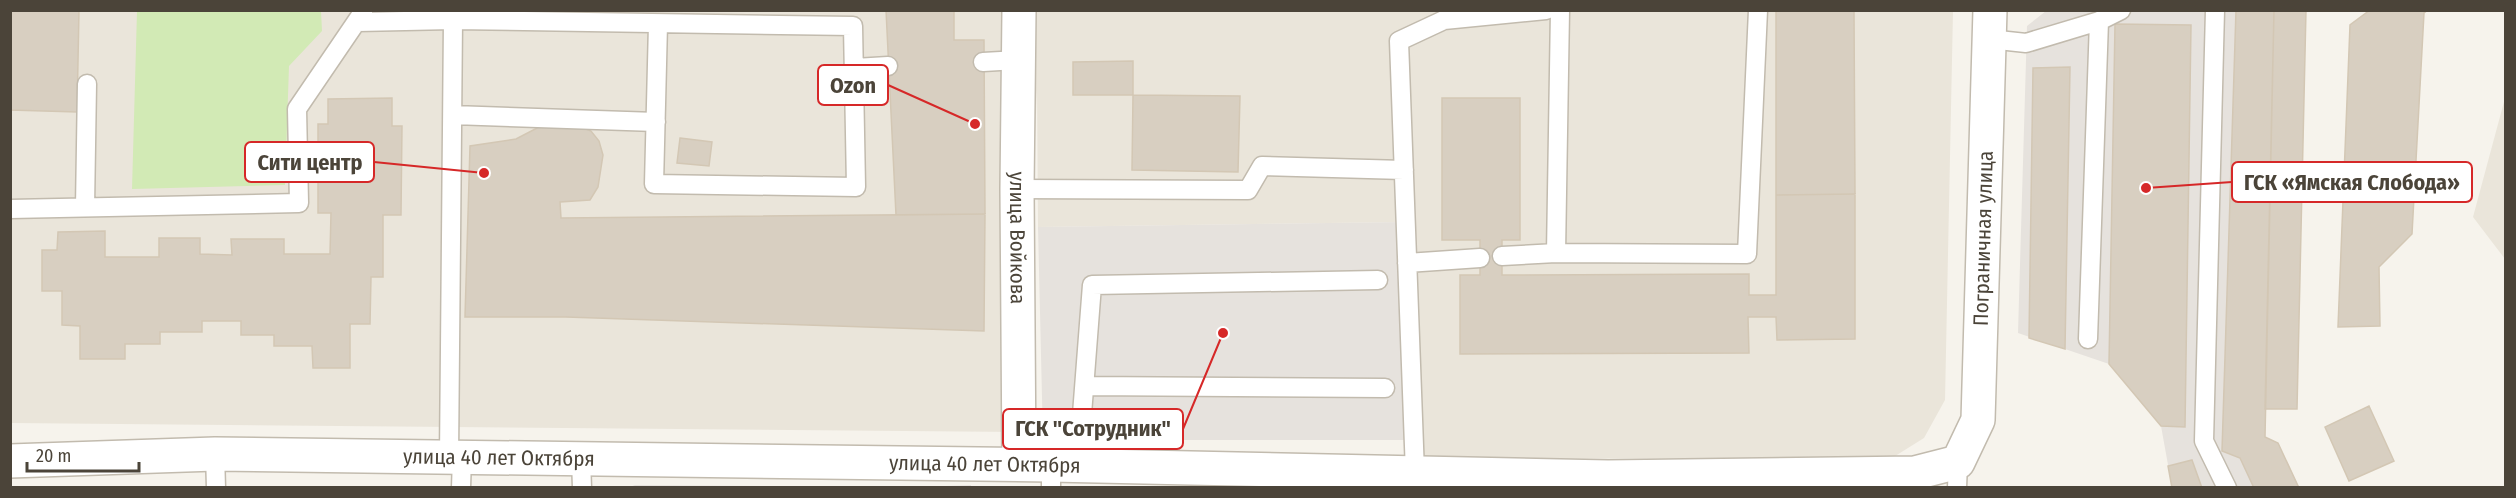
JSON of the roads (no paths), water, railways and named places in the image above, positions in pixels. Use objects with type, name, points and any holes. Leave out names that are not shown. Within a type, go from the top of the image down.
[{"type":"street","name":"улица Войкова","points":[[1019,10],[1017,189],[1019,464]]},
{"type":"street","name":"Пограничная улица","points":[[1957,475],[1978,420],[1990,25]]},
{"type":"street","name":"улица 40 лет Октября","points":[[31,470],[215,454],[581,473],[1019,464],[1060,473],[1415,472],[1608,482],[1915,473],[1957,475]]},
{"type":"lane","points":[[1415,472],[1399,41],[1444,20],[1546,10]]},
{"type":"lane","points":[[1556,253],[1560,10]]},
{"type":"lane","points":[[1502,256],[1556,253],[1747,254],[1758,10]]},
{"type":"lane","points":[[1990,25],[2026,44],[2099,21],[2121,10]]},
{"type":"lane","points":[[2215,10],[2204,441],[2227,488]]},
{"type":"lane","points":[[10,209],[298,203],[297,109],[361,16],[453,20],[853,26],[856,187],[654,184],[658,24]]},
{"type":"lane","points":[[453,20],[457,467]]},
{"type":"lane","points":[[2088,339],[2099,21]]},
{"type":"lane","points":[[983,62],[1019,60]]},
{"type":"lane","points":[[855,68],[888,66]]},
{"type":"lane","points":[[84,207],[87,84]]},
{"type":"lane","points":[[453,115],[656,122]]},
{"type":"lane","points":[[1017,189],[1248,190],[1262,166],[1404,170]]},
{"type":"lane","points":[[1407,263],[1480,258]]},
{"type":"lane","points":[[1060,473],[1085,386],[1092,285],[1378,280]]},
{"type":"lane","points":[[1085,386],[1384,388]]},
{"type":"lane","points":[[215,454],[216,488]]},
{"type":"place","name":"Ozon","points":[[975,124]]},
{"type":"place","name":"Сити центр","points":[[484,173]]},
{"type":"place","name":"ГСК «Ямская Слобода»","points":[[2146,188]]},
{"type":"place","name":"ГСК \"Сотрудник\"","points":[[1223,333]]}]
